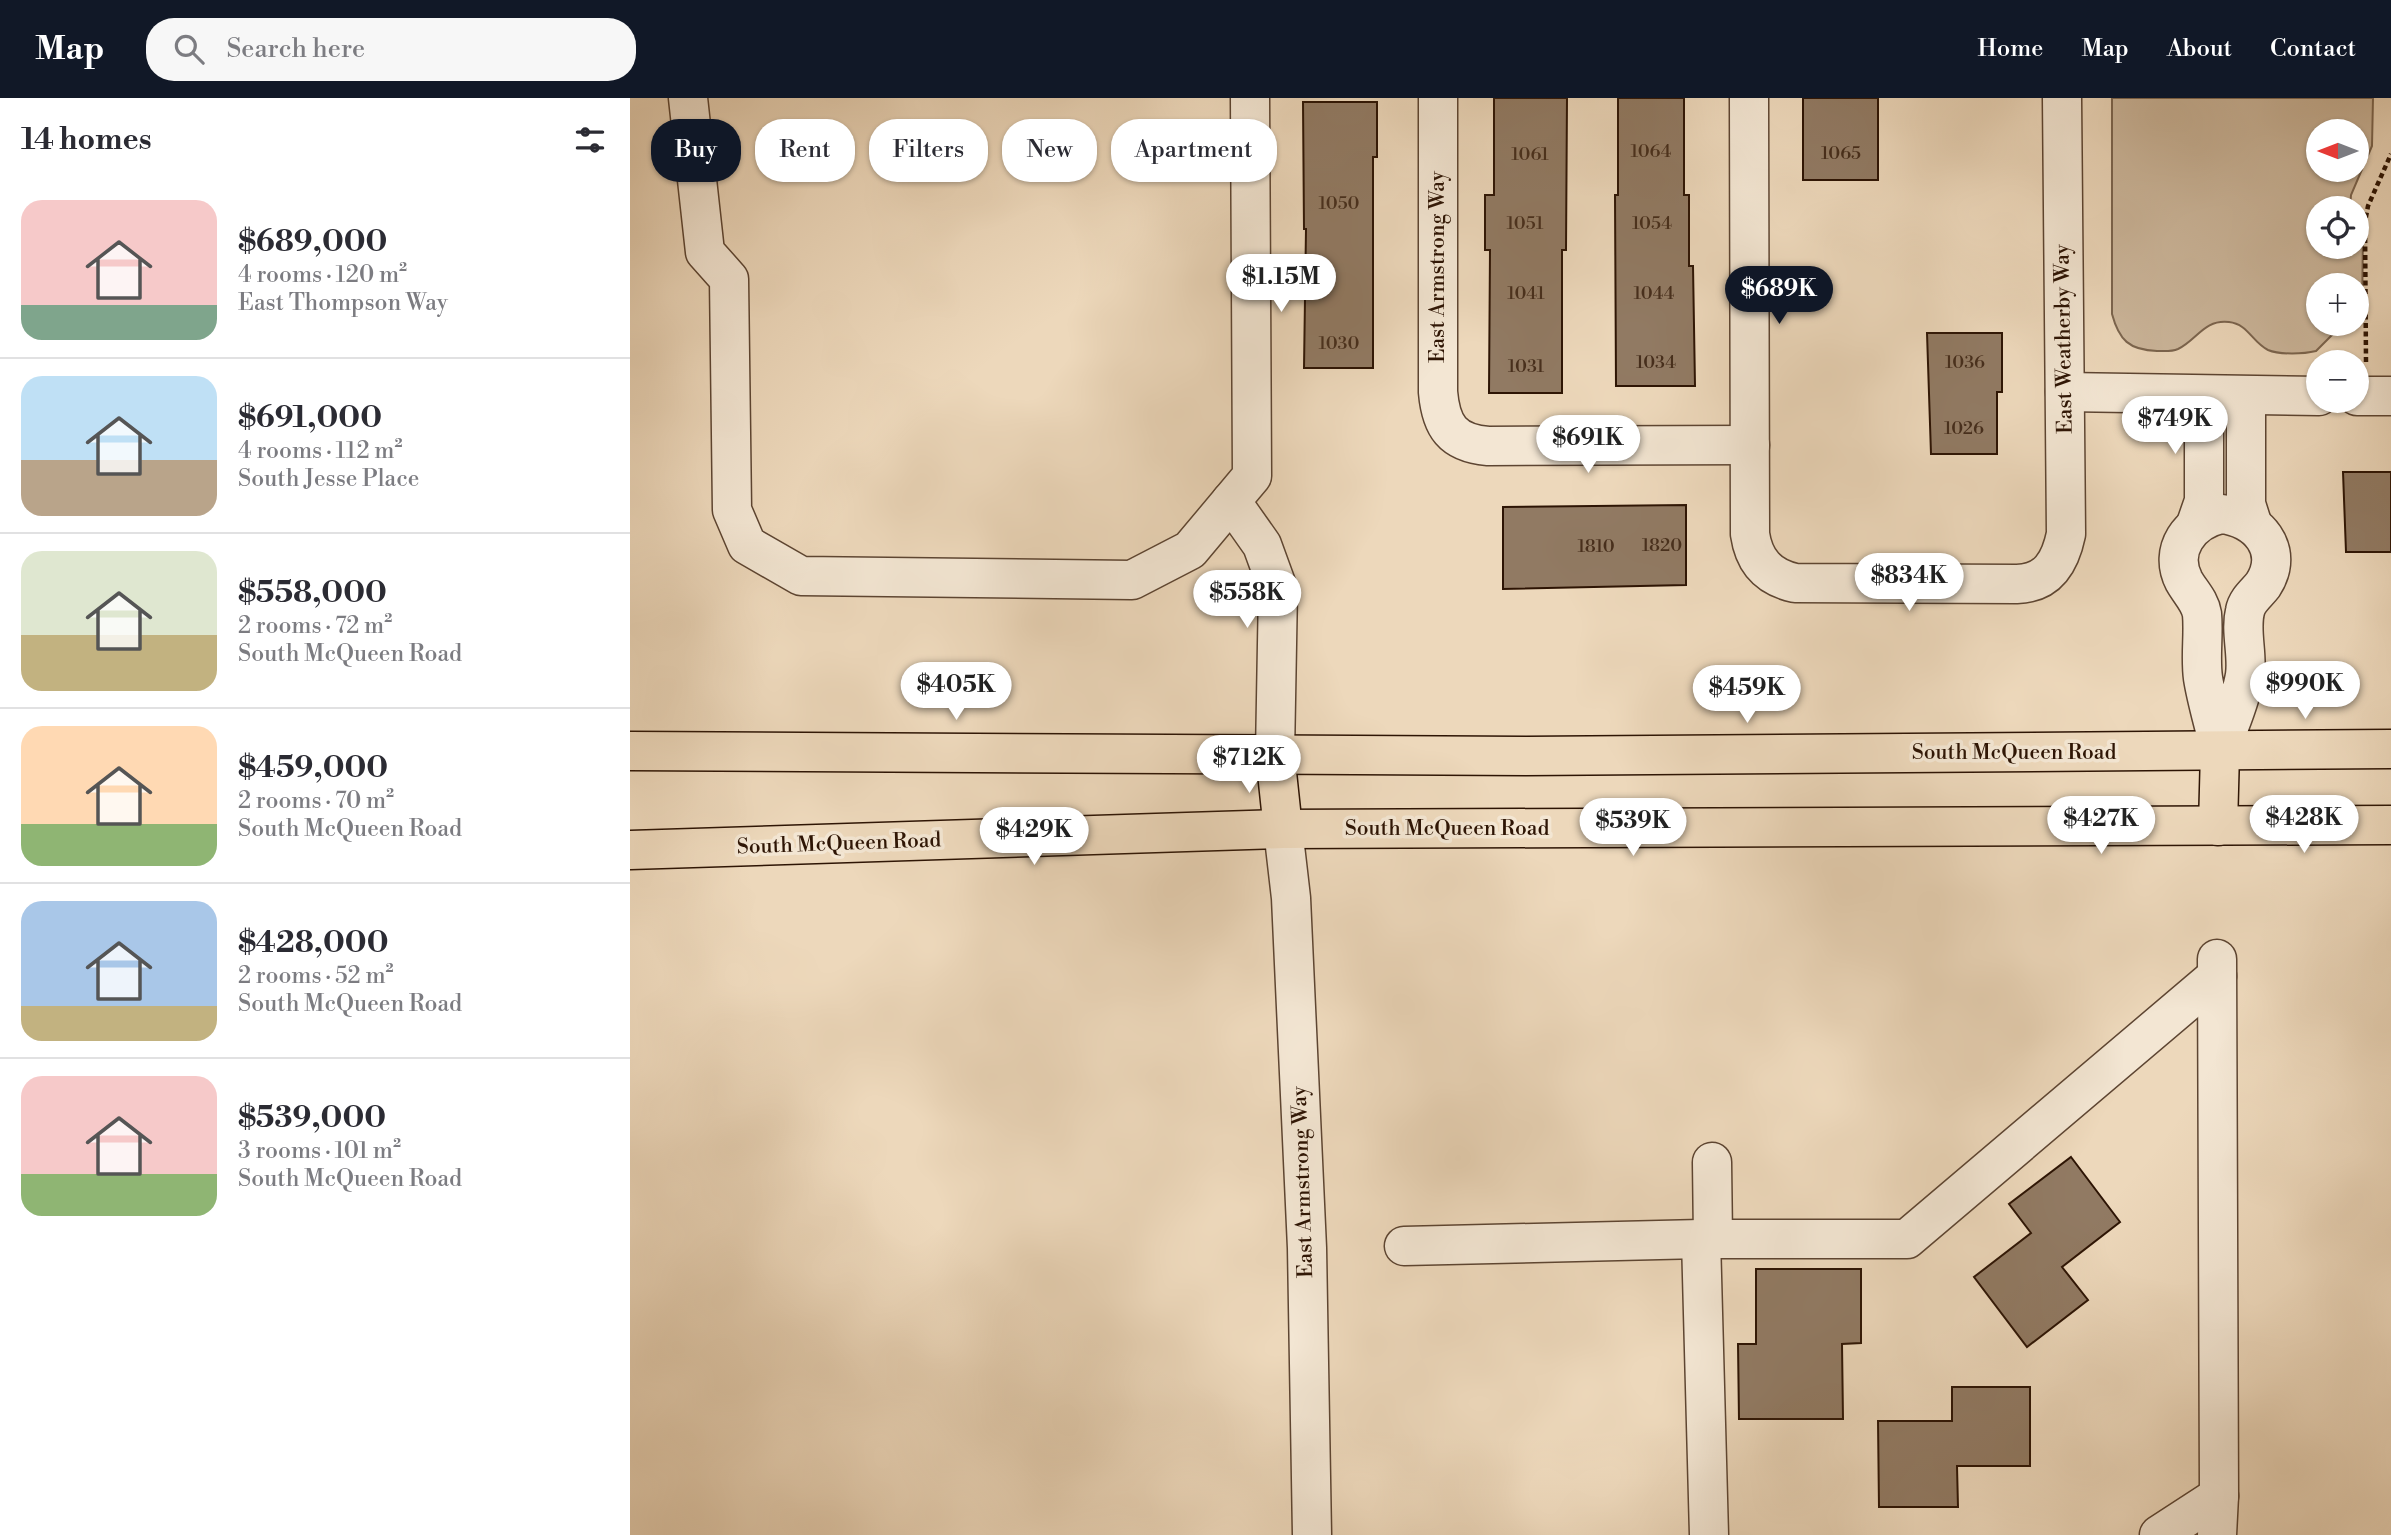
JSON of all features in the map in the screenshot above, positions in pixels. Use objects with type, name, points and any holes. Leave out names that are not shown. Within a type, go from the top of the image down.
[{"type":"main road","name":"South McQueen Road","points":[[630,751],[1526,756],[2391,749]]},
{"type":"main road","points":[[2218,825],[2220,752]]},
{"type":"main road","points":[[1275,754],[1283,829]]},
{"type":"main road","name":"South McQueen Road","points":[[630,850],[1283,829],[2391,825]]},
{"type":"street","points":[[688,98],[705,252],[729,279],[732,509],[747,545],[801,576],[1132,580],[1190,550],[1252,476],[1250,98]]},
{"type":"street","name":"East Armstrong Way","points":[[1438,98],[1438,393],[1440,415],[1452,432],[1466,443],[1488,446],[1750,444]]},
{"type":"street","points":[[1749,98],[1750,444]]},
{"type":"street","name":"East Weatherby Way","points":[[1750,444],[1752,546],[1763,566],[1782,580],[1807,583],[2028,583],[2047,575],[2058,561],[2066,534],[2062,98]]},
{"type":"street","points":[[2065,391],[2204,396],[2306,396]]},
{"type":"street","points":[[2196,524],[2204,501],[2204,396]]},
{"type":"street","points":[[2220,752],[2245,675],[2245,611],[2269,570],[2270,554],[2266,541],[2252,523],[2246,504],[2246,396]]},
{"type":"street","points":[[1231,502],[1262,545],[1278,589],[1275,754]]},
{"type":"street","points":[[2220,752],[2203,676],[2202,611],[2186,584],[2179,559],[2186,534],[2207,517],[2221,513],[2235,515],[2252,523]]},
{"type":"street","name":"East Armstrong Way","points":[[1283,829],[1291,898],[1306,1235],[1312,1535]]},
{"type":"street","points":[[1405,1246],[1707,1239],[1907,1238],[2217,968],[2220,1496],[2217,1535]]},
{"type":"street","points":[[1709,1535],[1707,1239],[1712,1162]]},
{"type":"street","points":[[2159,1535],[2220,1496]]},
{"type":"path","points":[[2371,396],[2365,222],[2368,206],[2391,154]]},
{"type":"shaded area","points":[[2112,98],[2373,98],[2370,151],[2370,119],[2306,119],[2306,182],[2357,182],[2351,196],[2306,196],[2306,259],[2363,259],[2363,273],[2306,273],[2306,336],[2331,336],[2317,350],[2292,354],[2268,350],[2241,326],[2229,322],[2213,324],[2185,345],[2168,351],[2132,346],[2118,331],[2112,314]]},
{"type":"building","points":[[1494,98],[1567,98],[1566,250],[1562,250],[1562,393],[1489,393],[1490,250],[1485,250],[1485,195],[1494,195]]},
{"type":"building","points":[[1618,98],[1684,98],[1684,195],[1689,195],[1689,266],[1693,266],[1695,386],[1616,386],[1615,195],[1618,195]]},
{"type":"building","points":[[1803,98],[1878,98],[1878,180],[1803,180]]},
{"type":"building","points":[[1303,102],[1377,102],[1377,157],[1373,157],[1373,368],[1304,368],[1306,229]]},
{"type":"building","points":[[1927,333],[2002,333],[2002,392],[1997,392],[1997,454],[1931,454]]},
{"type":"building","points":[[2343,472],[2391,472],[2391,552],[2346,552]]},
{"type":"building","points":[[1686,505],[1686,585],[1503,589],[1503,507]]},
{"type":"building","points":[[2071,1157],[2120,1222],[2062,1267],[2088,1300],[2027,1347],[1974,1277],[2031,1233],[2009,1204]]},
{"type":"building","points":[[1756,1269],[1861,1269],[1861,1343],[1842,1344],[1843,1419],[1739,1419],[1738,1344],[1756,1344]]},
{"type":"building","points":[[1952,1387],[2030,1387],[2030,1466],[1957,1466],[1958,1507],[1879,1507],[1878,1421],[1952,1421]]}]
